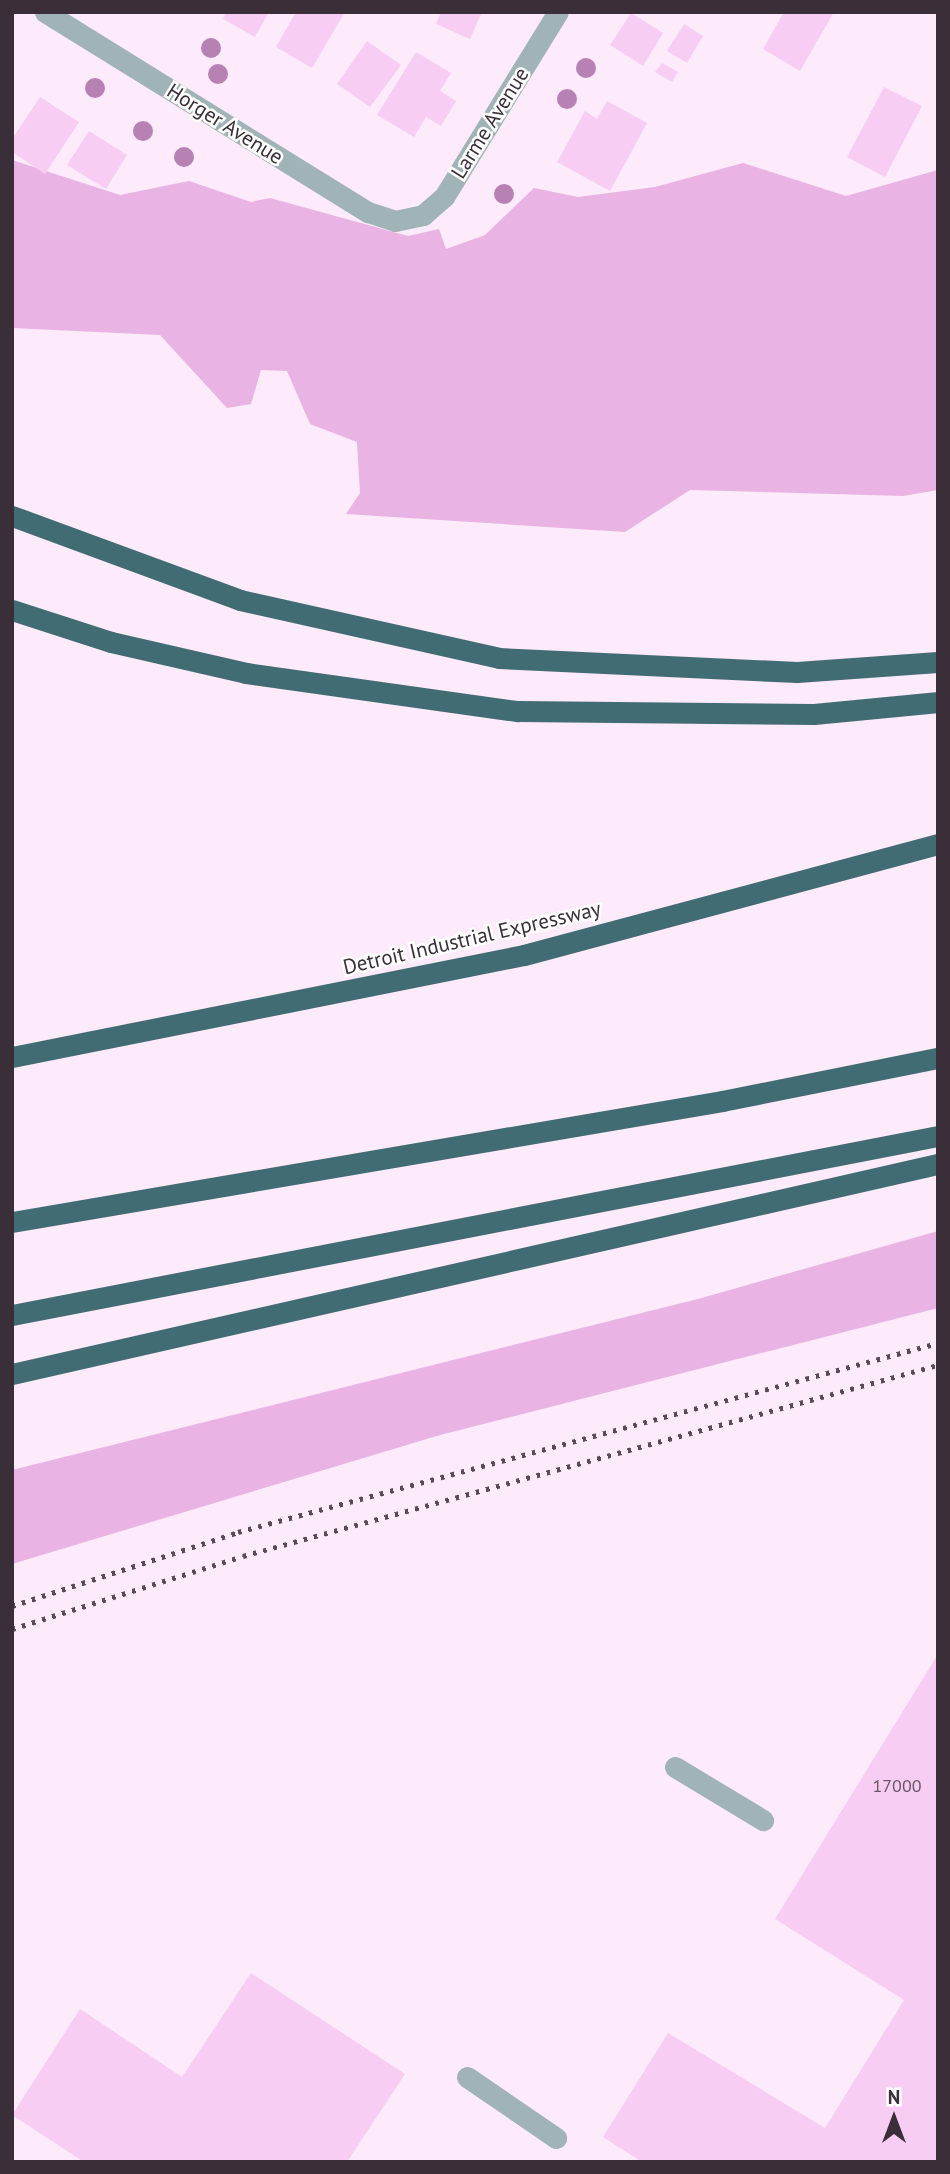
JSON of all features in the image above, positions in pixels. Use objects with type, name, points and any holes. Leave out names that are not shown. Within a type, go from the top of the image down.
[{"type":"highway","points":[[12,516],[240,600],[499,658],[797,672],[938,662]]},
{"type":"highway","points":[[12,610],[111,642],[246,673],[518,711],[814,714],[938,702]]},
{"type":"highway","name":"Detroit Industrial Expressway","points":[[12,1056],[523,955],[938,845]]},
{"type":"highway","points":[[12,1222],[722,1101],[938,1058]]},
{"type":"highway","points":[[12,1315],[938,1136]]},
{"type":"highway","points":[[12,1374],[938,1164]]},
{"type":"street","name":"Horger Avenue","points":[[46,12],[368,212],[409,220]]},
{"type":"street","name":"Larme Avenue","points":[[409,220],[444,197],[558,12]]},
{"type":"street","points":[[675,1768],[763,1820]]},
{"type":"street","points":[[467,2077],[556,2138]]},
{"type":"shaded area","points":[[12,160],[120,195],[189,181],[251,202],[270,198],[408,236],[439,229],[446,249],[485,235],[534,188],[578,197],[655,187],[743,163],[846,196],[938,170],[938,490],[903,496],[690,490],[625,532],[346,514],[360,493],[357,442],[310,424],[287,371],[261,370],[251,404],[227,408],[160,335],[12,328]]},
{"type":"shaded area","points":[[938,1231],[938,1308],[440,1435],[12,1564],[12,1470],[698,1299]]},
{"type":"building","points":[[226,12],[269,12],[255,37],[223,19]]},
{"type":"building","points":[[296,12],[345,12],[312,68],[276,47]]},
{"type":"building","points":[[441,12],[482,12],[470,39],[436,24]]},
{"type":"building","points":[[784,12],[834,12],[800,71],[763,49]]},
{"type":"building","points":[[631,13],[663,33],[643,66],[610,45]]},
{"type":"building","points":[[684,24],[703,36],[687,63],[667,51]]},
{"type":"building","points":[[367,41],[401,65],[370,107],[337,84]]},
{"type":"building","points":[[416,52],[451,73],[440,91],[456,101],[441,126],[426,117],[414,137],[377,115]]},
{"type":"building","points":[[662,63],[678,72],[672,82],[655,72]]},
{"type":"building","points":[[884,87],[922,106],[885,177],[847,157]]},
{"type":"building","points":[[40,97],[79,122],[45,174],[12,152],[12,139]]},
{"type":"building","points":[[607,101],[647,123],[610,191],[557,162],[585,111],[597,119]]},
{"type":"building","points":[[89,131],[127,155],[106,189],[67,165]]},
{"type":"building","points":[[938,1654],[938,2162],[642,2162],[603,2137],[668,2033],[825,2128],[904,2000],[775,1919]]},
{"type":"building","points":[[251,1973],[405,2074],[347,2162],[84,2162],[12,2115],[80,2009],[182,2077]]},
{"type":"railway","points":[[12,1606],[238,1532],[938,1343]]},
{"type":"railway","points":[[12,1629],[243,1556],[938,1365]]}]
